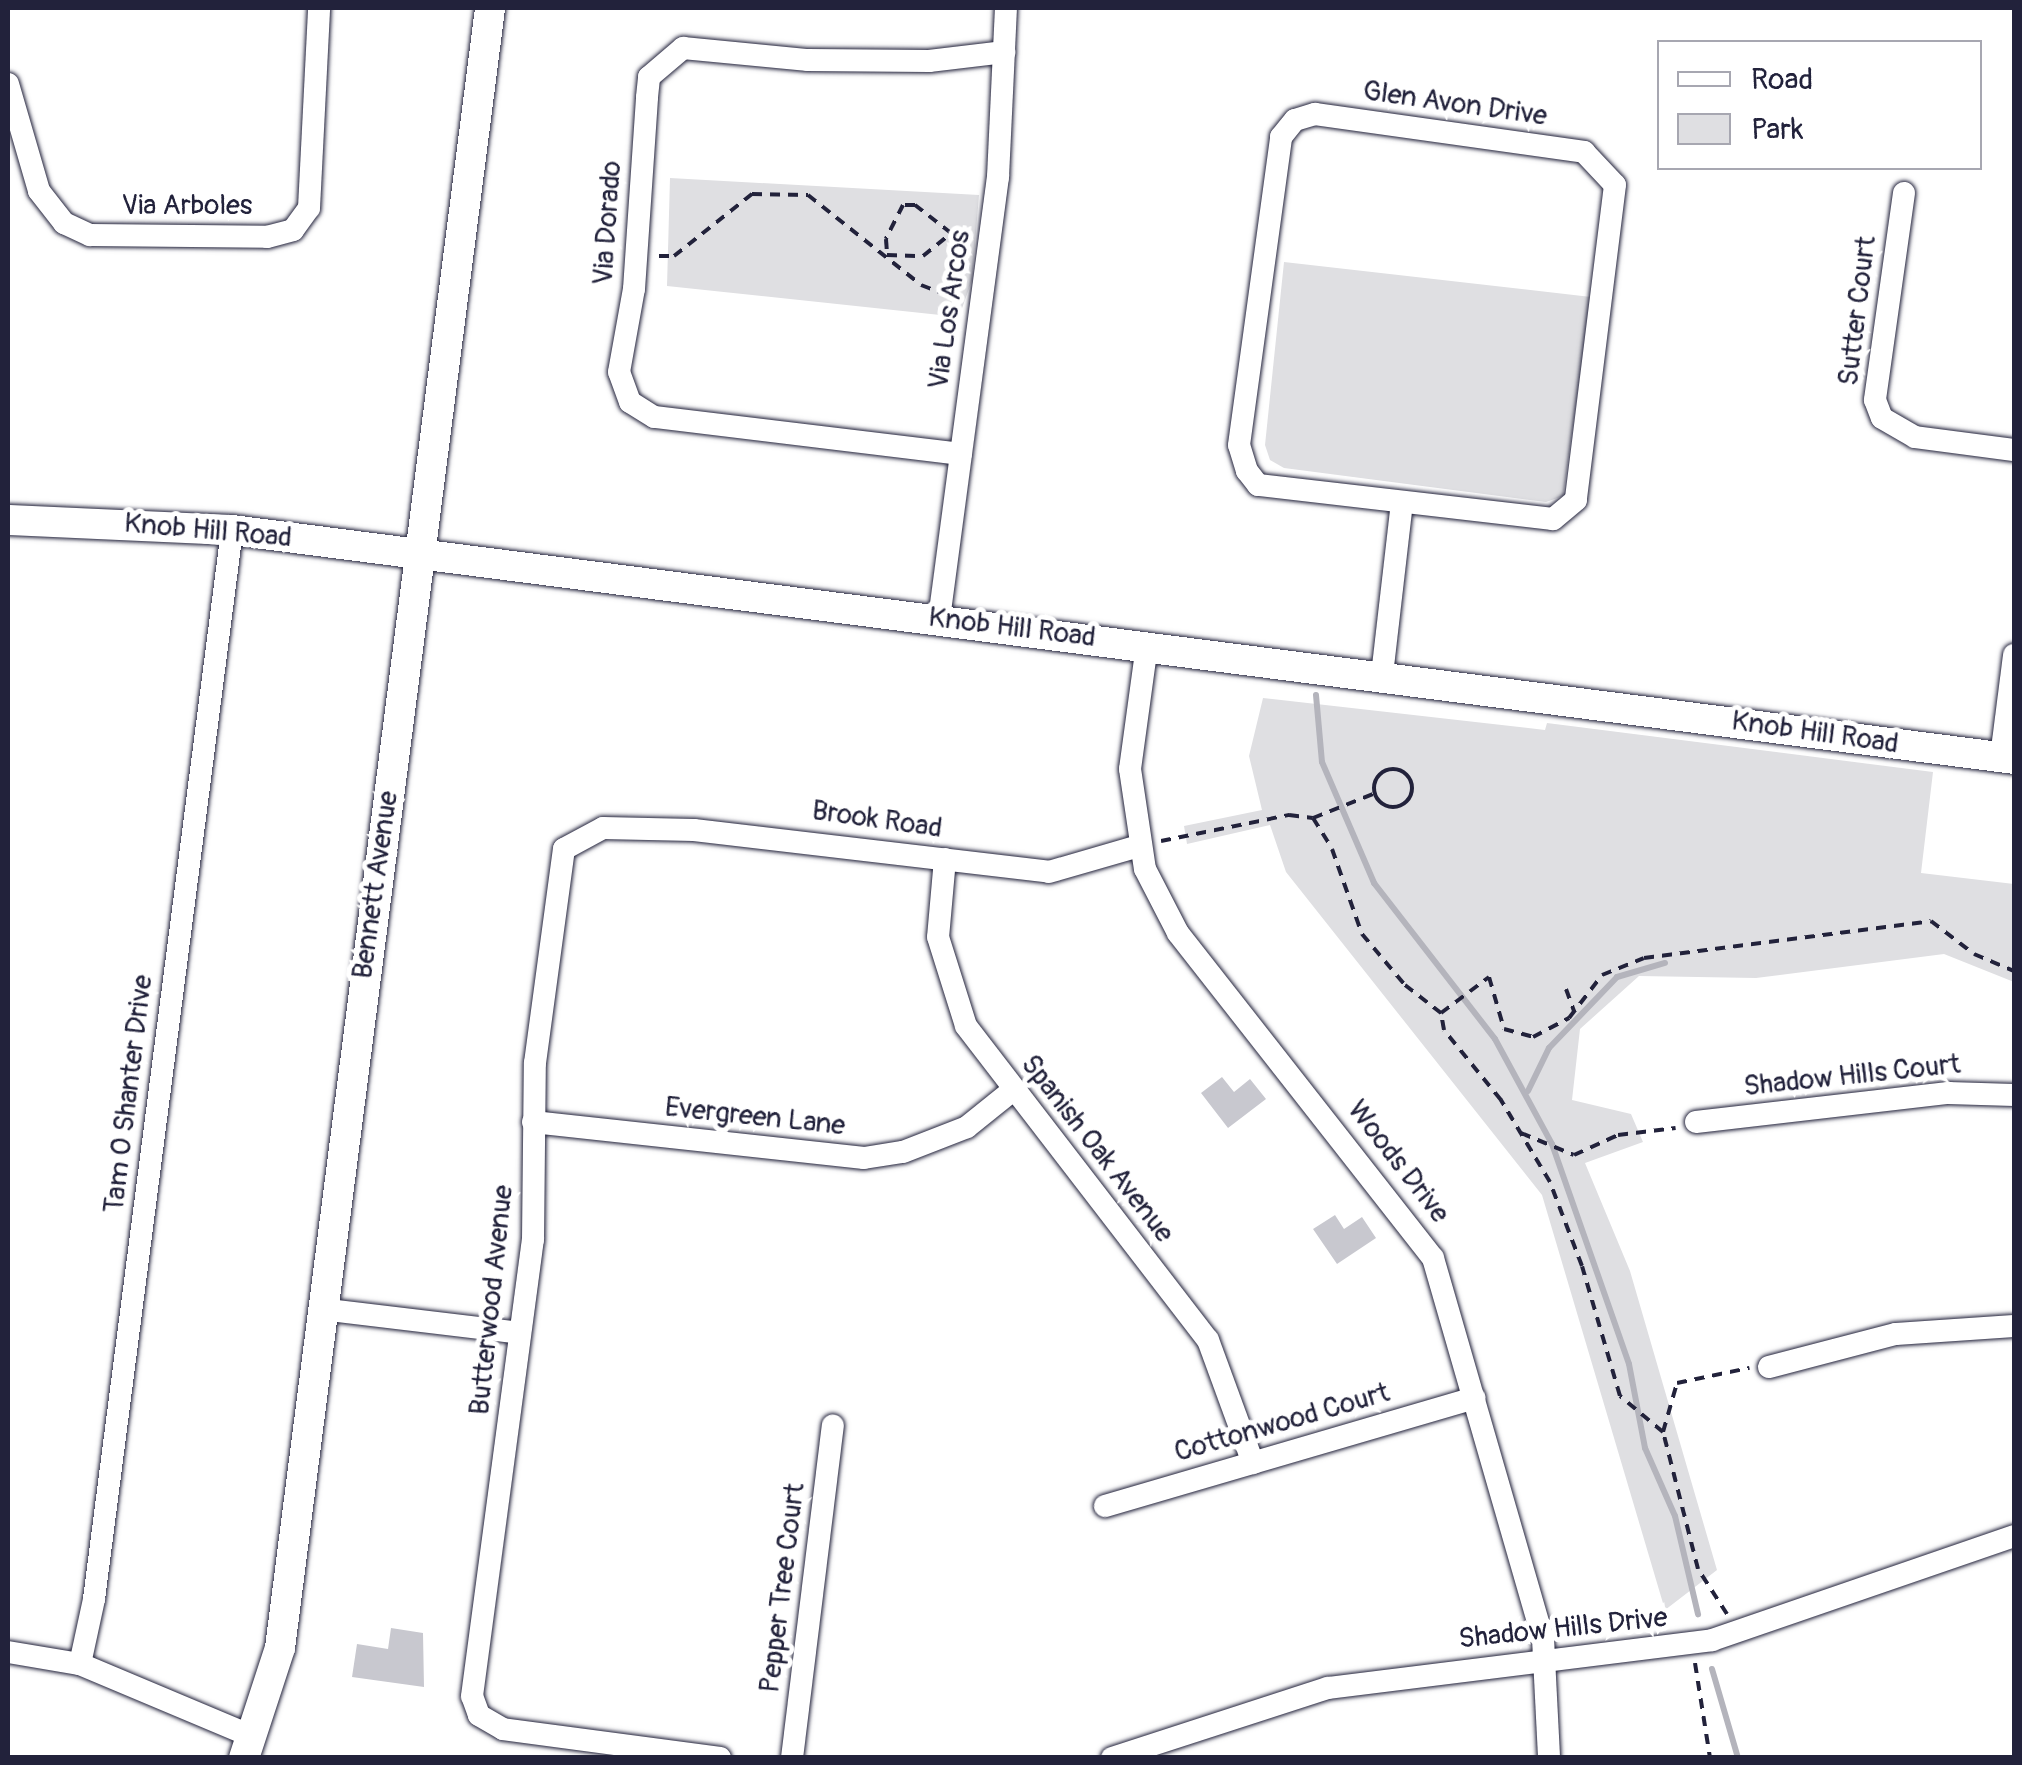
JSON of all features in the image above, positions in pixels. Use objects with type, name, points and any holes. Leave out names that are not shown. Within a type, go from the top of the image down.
[{"type":"street","name":"Bennett Avenue","points":[[249,1747],[280,1648],[320,1309],[490,8]]},
{"type":"street","name":"Via Los Arcos","points":[[939,619],[990,242],[1006,8]]},
{"type":"street","name":"Via Arboles","points":[[8,84],[39,190],[64,224],[90,235],[267,237],[293,230],[309,208],[312,10]]},
{"type":"street","name":"Via Dorado","points":[[961,454],[654,417],[630,402],[619,372],[636,257],[649,77],[667,55],[684,48],[808,60],[929,61],[1004,52]]},
{"type":"street","name":"Glen Avon Drive","points":[[1315,114],[1584,152],[1615,185],[1576,500],[1548,522],[1402,503],[1258,485],[1239,444],[1281,137],[1295,120],[1315,114]]},
{"type":"street","name":"Sutter Court","points":[[1904,192],[1875,400],[1882,418],[1915,437],[2014,450]]},
{"type":"street","points":[[1382,676],[1402,503]]},
{"type":"street","name":"Knob Hill Road","points":[[8,520],[232,530],[2008,758]]},
{"type":"street","name":"Tam O Shanter Drive","points":[[80,1664],[94,1599],[232,530]]},
{"type":"street","name":"Woods Drive","points":[[1146,645],[1130,769],[1139,846],[1178,933],[1433,1258],[1475,1398],[1545,1662],[1549,1758]]},
{"type":"street","points":[[2008,758],[2014,655]]},
{"type":"street","name":"Brook Road","points":[[603,828],[867,846],[1049,872],[1139,846]]},
{"type":"street","name":"Butterwood Avenue","points":[[603,828],[564,849],[533,1122],[533,1240],[475,1684],[479,1715],[503,1730],[720,1758]]},
{"type":"street","name":"Spanish Oak Avenue","points":[[946,859],[938,938],[945,974],[966,1026],[1208,1340],[1252,1462]]},
{"type":"street","name":"Evergreen Lane","points":[[533,1122],[864,1158],[903,1152],[967,1126],[1013,1090]]},
{"type":"street","name":"Shadow Hills Court","points":[[1696,1122],[1948,1093],[2014,1095]]},
{"type":"street","points":[[320,1309],[520,1333]]},
{"type":"street","points":[[1769,1367],[1896,1334],[2014,1326]]},
{"type":"street","name":"Cottonwood Court","points":[[1106,1506],[1475,1398]]},
{"type":"street","name":"Pepper Tree Court","points":[[792,1758],[832,1426]]},
{"type":"street","name":"Shadow Hills Drive","points":[[1112,1758],[1328,1688],[1691,1644],[2014,1536]]},
{"type":"street","points":[[8,1652],[80,1664],[249,1747]]},
{"type":"path","points":[[636,257],[674,256],[752,194],[808,195],[942,296],[981,305]]},
{"type":"path","points":[[887,255],[886,239],[903,205],[916,205],[962,238],[990,242]]},
{"type":"path","points":[[887,255],[923,256],[951,233]]},
{"type":"path","points":[[942,296],[962,238]]},
{"type":"path","points":[[1388,769],[1406,774],[1412,786],[1400,807],[1381,804],[1374,794],[1374,781],[1388,769]]},
{"type":"path","points":[[1139,846],[1289,815],[1313,818],[1334,813],[1374,794]]},
{"type":"path","points":[[1313,818],[1332,850],[1362,934],[1404,986],[1442,1013],[1450,1040],[1502,1100],[1550,1182],[1582,1266],[1620,1396],[1650,1428],[1663,1432]]},
{"type":"path","points":[[1442,1013],[1489,977],[1504,1029],[1515,1036],[1550,1032],[1574,1012],[1602,975],[1644,958],[1931,921],[1974,954],[2014,971]]},
{"type":"path","points":[[1566,989],[1574,1012]]},
{"type":"path","points":[[1517,1130],[1542,1146],[1565,1154],[1636,1130],[1662,1132],[1696,1122]]},
{"type":"path","points":[[1732,1633],[1698,1569],[1663,1432],[1676,1384],[1724,1369],[1769,1367]]},
{"type":"path","points":[[1691,1644],[1710,1758]]},
{"type":"green space","points":[[670,178],[979,195],[972,280],[959,317],[667,286]]},
{"type":"green space","points":[[1284,262],[1591,297],[1563,496],[1546,502],[1284,468],[1270,460],[1265,445]]},
{"type":"green space","points":[[1263,698],[1545,730],[1547,723],[1933,772],[1921,873],[2014,884],[2014,982],[1944,954],[1756,978],[1639,976],[1580,1029],[1572,1100],[1631,1114],[1643,1142],[1585,1163],[1630,1271],[1717,1570],[1665,1610],[1542,1195],[1286,872],[1270,825],[1187,844],[1184,826],[1262,810],[1249,756]]},
{"type":"building","points":[[1222,1077],[1234,1092],[1250,1079],[1266,1099],[1228,1128],[1201,1093]]},
{"type":"building","points":[[1335,1215],[1344,1229],[1362,1217],[1376,1238],[1337,1264],[1313,1229]]},
{"type":"building","points":[[391,1628],[423,1633],[424,1687],[352,1677],[357,1644],[388,1649]]},
{"type":"waterway","points":[[1316,695],[1322,762],[1374,883],[1495,1039],[1552,1144],[1629,1364],[1645,1448],[1675,1516],[1698,1614]]},
{"type":"waterway","points":[[1528,1091],[1549,1048],[1617,977],[1665,963]]},
{"type":"waterway","points":[[1712,1669],[1738,1758]]}]
